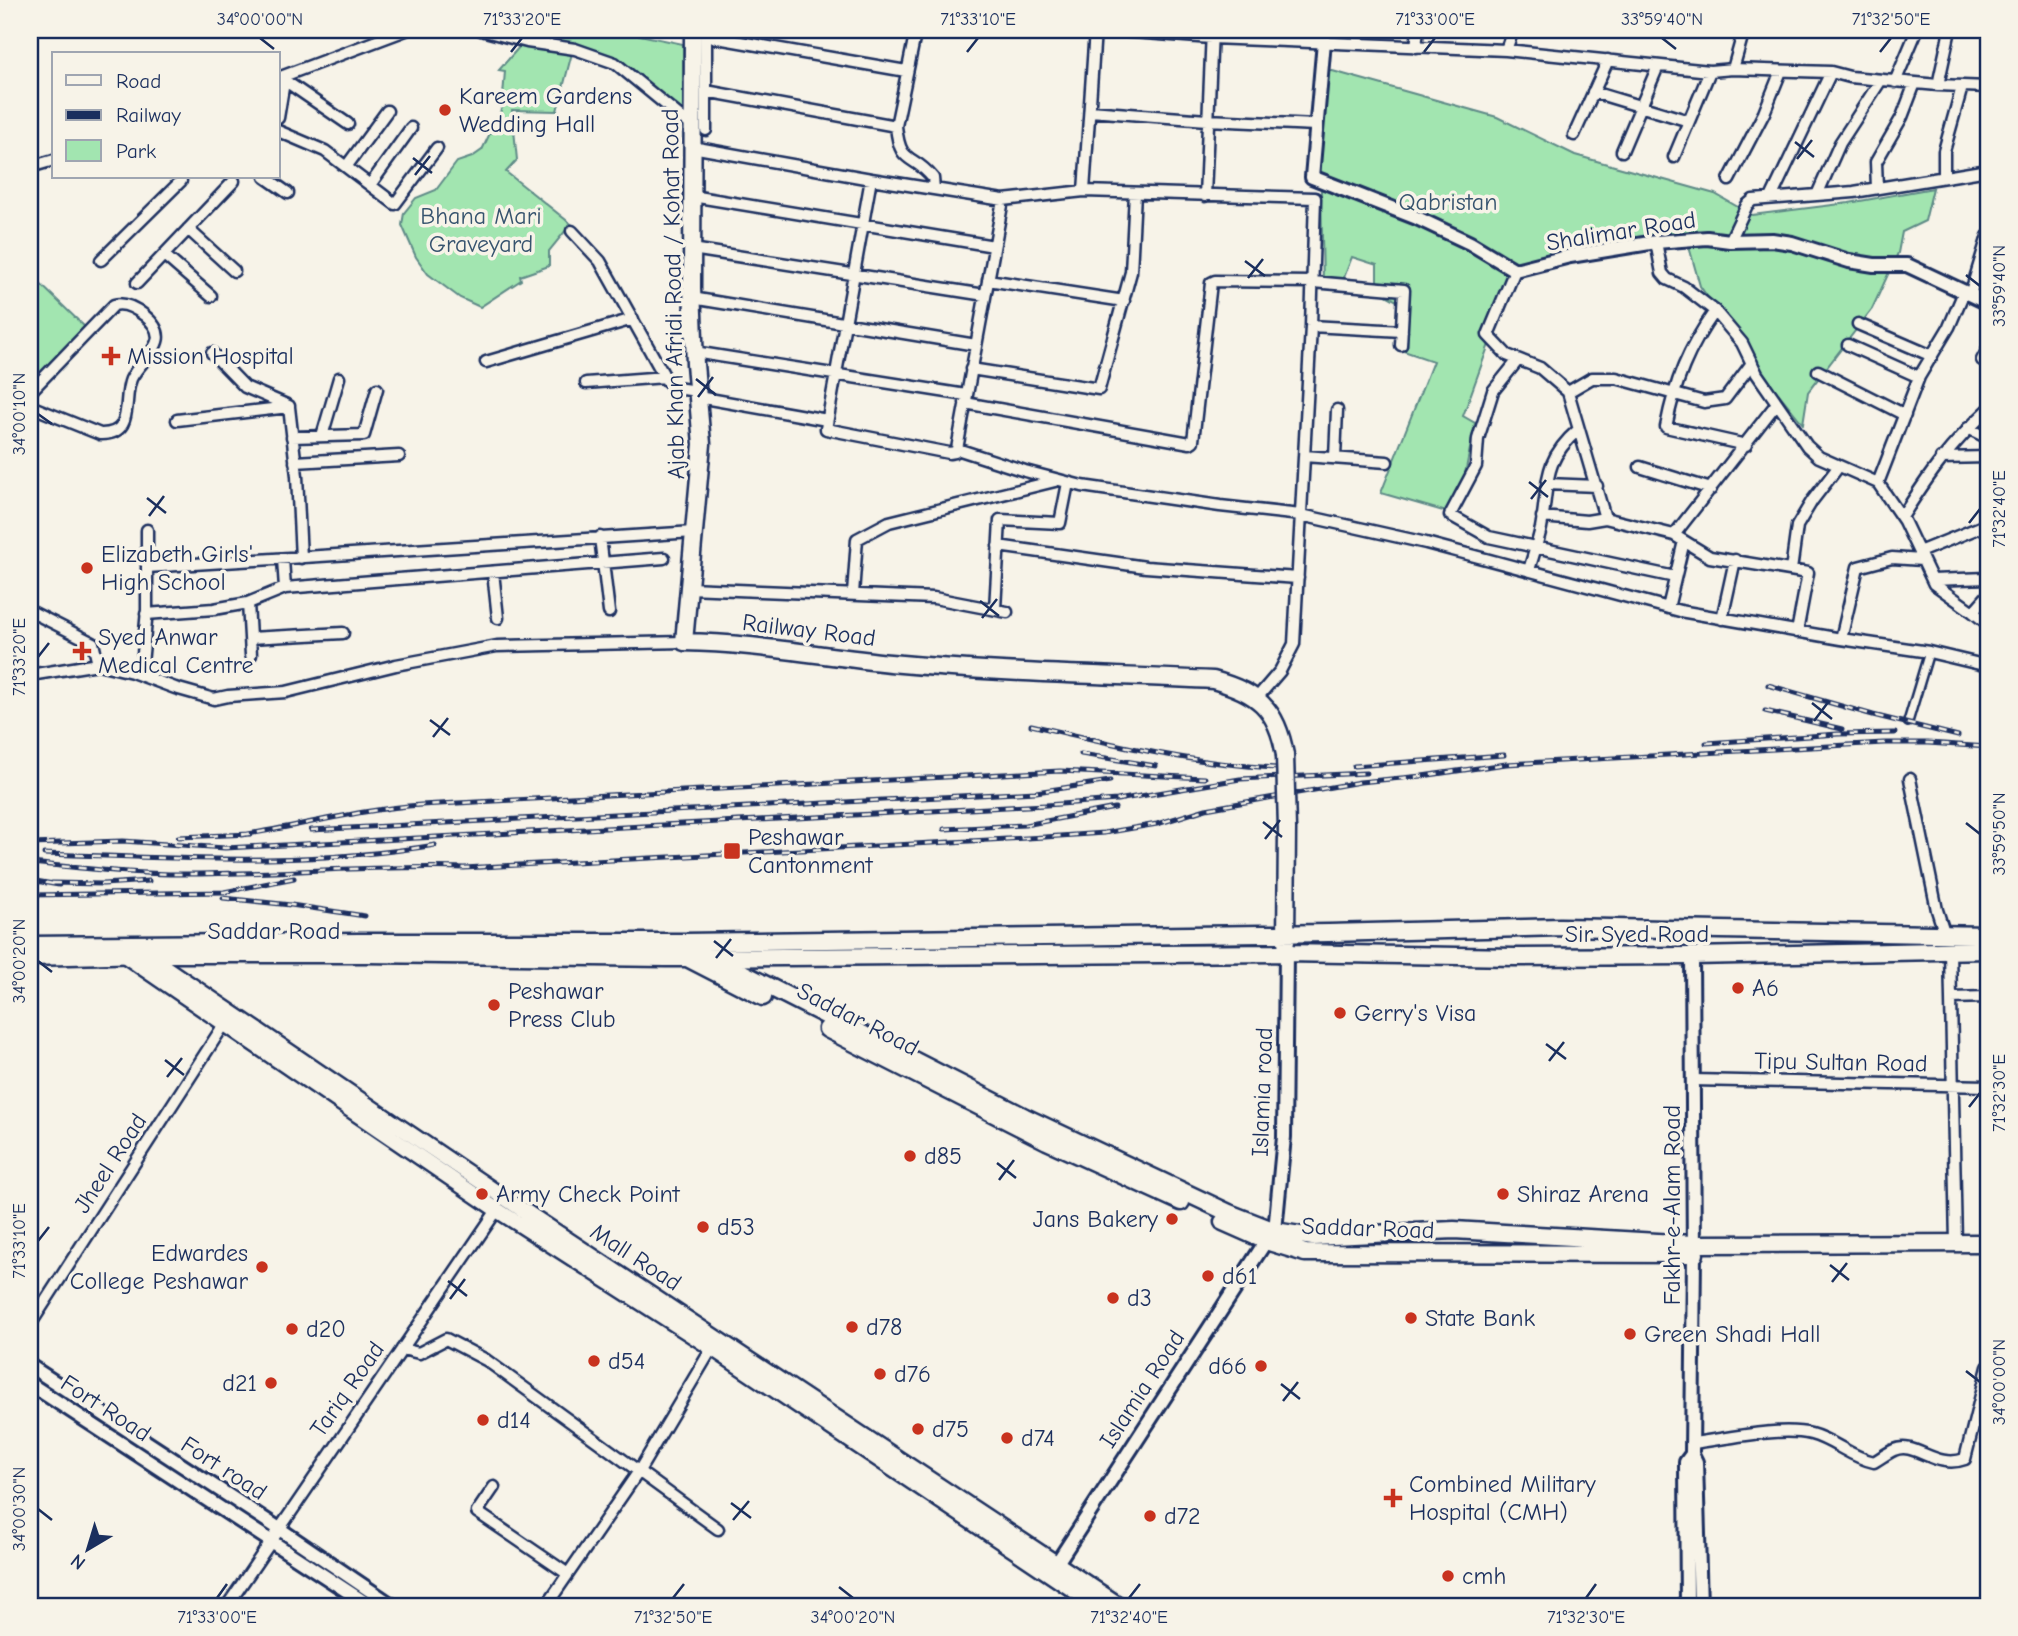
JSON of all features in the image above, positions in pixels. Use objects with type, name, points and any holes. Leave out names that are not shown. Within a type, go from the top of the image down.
[{"type":"main road","name":"Ajab Khan Afridi Road / Kohat Road","points":[[684,642],[702,444],[692,298],[692,147],[700,129],[702,32]]},
{"type":"main road","name":"Railway Road","points":[[684,642],[715,642],[889,663],[1012,672],[1213,680],[1239,688],[1271,713],[1282,736],[1287,829],[1286,953]]},
{"type":"main road","name":"Saddar Road","points":[[30,945],[105,944],[146,954],[686,950],[1560,927],[1948,943]]},
{"type":"main road","name":"Sir Syed Road","points":[[1286,953],[1515,957],[1692,956],[1948,943],[1988,935]]},
{"type":"main road","name":"Sir Syed Road","points":[[1948,943],[1988,950]]},
{"type":"main road","name":"Saddar Road","points":[[30,957],[126,949],[686,950],[711,957],[1286,953]]},
{"type":"main road","name":"Mall Road","points":[[126,949],[225,1023],[1054,1568],[1121,1606]]},
{"type":"main road","name":"Saddar Road","points":[[686,950],[1047,1141],[1304,1253],[1988,1244]]},
{"type":"main road","name":"Mall Road","points":[[146,954],[712,1349],[890,1459]]},
{"type":"main road","name":"Saddar Road","points":[[711,957],[779,999]]},
{"type":"main road","name":"Saddar Road","points":[[1270,1236],[1313,1237],[1454,1230],[1693,1249],[1988,1254]]},
{"type":"main road","name":"Mall Road","points":[[1054,1568],[1097,1606]]},
{"type":"street","points":[[283,78],[406,30]]},
{"type":"street","points":[[481,30],[527,42],[575,49],[615,63],[700,129]]},
{"type":"street","points":[[916,30],[896,126],[900,151],[928,172],[933,178],[934,189]]},
{"type":"street","points":[[1084,191],[1095,30]]},
{"type":"street","points":[[1106,30],[1324,36],[1416,47],[1506,50],[1710,71],[1733,69],[1831,72],[1895,82],[1988,87]]},
{"type":"street","points":[[1416,47],[1418,30]]},
{"type":"street","points":[[1506,50],[1513,30]]},
{"type":"street","points":[[1733,69],[1744,30]]},
{"type":"street","points":[[1895,82],[1917,30]]},
{"type":"street","points":[[1938,85],[1950,30]]},
{"type":"street","points":[[700,129],[705,91],[702,32],[906,71]]},
{"type":"street","points":[[1205,196],[1212,34]]},
{"type":"street","points":[[1090,111],[1316,125],[1324,36]]},
{"type":"street","points":[[1574,135],[1608,60]]},
{"type":"street","points":[[1622,151],[1658,66]]},
{"type":"street","points":[[1674,157],[1710,71]]},
{"type":"street","points":[[1729,180],[1781,71]]},
{"type":"street","points":[[1771,198],[1831,72]]},
{"type":"street","points":[[280,102],[283,78]]},
{"type":"street","points":[[283,78],[348,124]]},
{"type":"street","points":[[1817,195],[1840,143],[1881,80]]},
{"type":"street","points":[[1877,188],[1876,162],[1902,117],[1915,83]]},
{"type":"street","points":[[1944,176],[1944,150],[1962,87]]},
{"type":"street","points":[[705,91],[896,126]]},
{"type":"street","points":[[1592,92],[1689,121]]},
{"type":"street","points":[[346,167],[387,111]]},
{"type":"street","name":"Shalimar Road","points":[[1316,125],[1312,177],[1417,218],[1470,243],[1515,270],[1570,256],[1656,242],[1707,238],[1730,241],[1772,240],[1792,243],[1849,261],[1874,265],[1908,265],[1988,303]]},
{"type":"street","points":[[370,186],[411,128]]},
{"type":"street","points":[[280,132],[325,151],[395,204],[437,148]]},
{"type":"street","points":[[692,147],[872,180],[1003,200],[1084,191],[1315,198],[1294,644],[1280,671],[1256,699]]},
{"type":"street","points":[[30,167],[52,161]]},
{"type":"street","points":[[1730,241],[1749,202],[1877,188],[1988,170]]},
{"type":"street","points":[[267,178],[288,192]]},
{"type":"street","points":[[872,180],[826,429],[949,453],[957,449],[1003,200]]},
{"type":"street","points":[[101,260],[181,181]]},
{"type":"street","points":[[137,283],[234,181]]},
{"type":"street","points":[[971,369],[1099,389],[1131,272],[1135,193]]},
{"type":"street","points":[[692,196],[994,246]]},
{"type":"street","points":[[188,229],[234,271]]},
{"type":"street","points":[[572,231],[600,261],[665,377],[676,388],[827,420]]},
{"type":"street","points":[[1878,483],[1919,377],[1967,293],[1988,236]]},
{"type":"street","points":[[1656,242],[1662,273],[1715,311],[1742,343],[1777,403],[1807,446],[1819,457],[1878,483],[1902,517],[1934,584],[1988,624]]},
{"type":"street","points":[[692,250],[985,295]]},
{"type":"street","points":[[164,255],[211,296]]},
{"type":"street","points":[[1515,270],[1488,335],[1507,355],[1540,368],[1568,392],[1605,518]]},
{"type":"street","points":[[988,280],[1124,301]]},
{"type":"street","points":[[694,352],[836,374],[1191,443],[1211,283],[1215,281],[1313,282],[1404,289],[1401,345]]},
{"type":"street","points":[[692,298],[976,345]]},
{"type":"street","points":[[30,392],[114,305],[119,303],[138,310],[155,327],[158,341],[155,349],[131,379],[127,414],[119,428],[100,434],[30,406]]},
{"type":"street","points":[[1715,311],[1694,340],[1672,394],[1666,427],[1746,445]]},
{"type":"street","points":[[486,362],[632,319]]},
{"type":"street","points":[[1857,324],[1932,356]]},
{"type":"street","points":[[1311,326],[1402,331]]},
{"type":"street","points":[[1848,345],[1919,377]]},
{"type":"street","points":[[1982,360],[1988,349]]},
{"type":"street","points":[[212,353],[245,387],[289,407]]},
{"type":"street","points":[[1518,360],[1493,391],[1478,439],[1476,466],[1450,515],[1489,537],[1675,578]]},
{"type":"street","points":[[1568,392],[1592,378],[1616,378],[1704,402],[1725,399],[1752,363]]},
{"type":"street","points":[[1818,371],[1905,415]]},
{"type":"street","points":[[586,383],[665,377]]},
{"type":"street","points":[[322,436],[339,378]]},
{"type":"street","points":[[292,437],[363,435],[377,388]]},
{"type":"street","points":[[1674,536],[1777,403]]},
{"type":"street","points":[[177,420],[289,407]]},
{"type":"street","points":[[289,407],[301,558]]},
{"type":"street","points":[[1335,458],[1337,410]]},
{"type":"street","points":[[1902,517],[1941,458],[1968,428],[1988,411]]},
{"type":"street","points":[[1968,428],[1988,438]]},
{"type":"street","points":[[1529,570],[1550,470],[1562,444],[1578,430]]},
{"type":"street","points":[[957,449],[1063,481],[1220,506],[1301,515],[1426,543],[1668,608],[1797,632],[1929,652],[1988,666]]},
{"type":"street","points":[[295,462],[399,456]]},
{"type":"street","points":[[1304,456],[1387,462]]},
{"type":"street","points":[[1941,458],[1988,457]]},
{"type":"street","points":[[1791,570],[1797,526],[1812,500],[1839,466]]},
{"type":"street","points":[[1640,467],[1711,489]]},
{"type":"street","points":[[995,609],[1000,520],[1060,523],[1063,481]]},
{"type":"street","points":[[853,594],[857,539],[889,522],[1063,481]]},
{"type":"street","points":[[1547,484],[1597,486]]},
{"type":"street","points":[[1542,517],[1587,521],[1605,518],[1674,536],[1710,557],[1808,573],[1797,632]]},
{"type":"street","points":[[1841,639],[1858,567],[1892,558],[1920,556],[1988,524]]},
{"type":"street","points":[[141,675],[146,614],[147,530]]},
{"type":"street","points":[[147,567],[694,532]]},
{"type":"street","points":[[600,537],[609,612]]},
{"type":"street","points":[[1668,608],[1684,541]]},
{"type":"street","points":[[998,546],[1146,567],[1298,578]]},
{"type":"street","points":[[146,614],[214,609],[248,603],[285,588],[664,558]]},
{"type":"street","points":[[283,559],[285,588]]},
{"type":"street","points":[[1722,619],[1735,560]]},
{"type":"street","points":[[493,572],[498,618]]},
{"type":"street","points":[[1932,580],[1988,578]]},
{"type":"street","points":[[689,588],[934,598],[1007,612]]},
{"type":"street","points":[[1973,612],[1988,595]]},
{"type":"street","points":[[248,603],[251,655]]},
{"type":"street","points":[[30,611],[93,643],[98,664],[30,675]]},
{"type":"street","points":[[250,638],[343,633]]},
{"type":"street","name":"Railway Road","points":[[98,664],[214,699],[286,692],[396,665],[497,646],[684,642]]},
{"type":"street","points":[[1908,722],[1929,652]]},
{"type":"street","points":[[1910,779],[1937,910],[1948,943],[1956,1244]]},
{"type":"street","name":"Islamia road","points":[[1270,1236],[1284,1137],[1286,953]]},
{"type":"street","name":"Fakhr-e-Alam Road","points":[[1692,956],[1693,1448],[1696,1462],[1700,1606]]},
{"type":"street","points":[[1951,998],[1988,997]]},
{"type":"street","name":"Jheel Road","points":[[30,1325],[225,1023]]},
{"type":"street","name":"Tipu Sultan Road","points":[[1692,1080],[1988,1086]]},
{"type":"street","name":"Tariq Road","points":[[227,1606],[501,1204]]},
{"type":"street","name":"Islamia Road","points":[[1054,1568],[1270,1236]]},
{"type":"street","points":[[402,1349],[419,1353],[446,1339],[486,1360],[718,1529]]},
{"type":"street","points":[[546,1606],[639,1471],[712,1349]]},
{"type":"street","name":"Fort road","points":[[30,1366],[393,1606]]},
{"type":"street","points":[[1693,1448],[1799,1431],[1830,1441],[1857,1458],[1874,1462],[1896,1448],[1916,1450],[1952,1464],[1965,1460],[1988,1367]]},
{"type":"street","name":"Fort Road","points":[[30,1384],[370,1606]]},
{"type":"street","name":"Fakhr-e-Alam Road","points":[[1687,1606],[1686,1462],[1693,1448]]},
{"type":"street","points":[[494,1487],[477,1511],[568,1574]]},
{"type":"green space","name":"Bhana Mari Graveyard","points":[[534,30],[616,30],[683,44],[684,125],[615,63],[573,49],[557,111],[512,110],[517,160],[506,172],[571,224],[549,251],[549,266],[520,276],[521,280],[480,307],[460,298],[428,274],[416,257],[402,225],[404,213],[416,198],[436,190],[457,162],[482,150],[502,108],[505,71],[499,70]]},
{"type":"green space","name":"Qabristan","points":[[1329,70],[1497,117],[1575,155],[1715,194],[1752,215],[1849,203],[1933,188],[1925,221],[1902,232],[1898,253],[1872,309],[1808,392],[1803,424],[1750,358],[1700,286],[1688,243],[1517,267],[1463,416],[1475,423],[1457,515],[1381,493],[1433,361],[1398,349],[1406,306],[1377,290],[1377,265],[1352,257],[1343,280],[1323,283],[1320,144]]},
{"type":"green space","points":[[30,274],[87,329],[41,376],[32,377],[30,375]]},
{"type":"railway","points":[[1768,685],[1958,736]]},
{"type":"railway","points":[[1765,711],[1842,729]]},
{"type":"railway","points":[[1031,725],[1184,758],[1277,768]]},
{"type":"railway","points":[[1706,743],[1895,733]]},
{"type":"railway","points":[[30,863],[127,872],[185,874],[464,868],[1045,837],[1104,833],[1157,824],[1206,809],[1360,782],[1506,764],[1884,743],[1988,747]]},
{"type":"railway","points":[[1081,754],[1156,766]]},
{"type":"railway","points":[[1354,766],[1504,755]]},
{"type":"railway","points":[[242,835],[376,810],[421,805],[1060,771],[1205,778]]},
{"type":"railway","points":[[30,844],[123,841],[225,848],[1046,805],[1117,800],[1240,779],[1366,773]]},
{"type":"railway","points":[[311,830],[1036,792],[1110,781]]},
{"type":"railway","points":[[944,829],[1025,825],[1115,808]]},
{"type":"railway","points":[[178,837],[251,834]]},
{"type":"railway","points":[[44,854],[288,859],[386,852],[435,845]]},
{"type":"railway","points":[[30,895],[224,892],[294,878]]},
{"type":"railway","points":[[30,880],[59,885]]},
{"type":"railway","points":[[52,883],[149,881]]},
{"type":"railway","points":[[223,898],[365,916]]},
{"type":"place","name":"Kareem Gardens Wedding Hall","points":[[445,110]]},
{"type":"place","name":"Mission Hospital","points":[[111,356]]},
{"type":"place","name":"Elizabeth Girls' High School","points":[[87,568]]},
{"type":"place","name":"Syed Anwar Medical Centre","points":[[82,651]]},
{"type":"place","name":"Peshawar Cantonment","points":[[732,851]]},
{"type":"place","name":"A6","points":[[1738,988]]},
{"type":"place","name":"Peshawar Press Club","points":[[494,1005]]},
{"type":"place","name":"Gerry's Visa","points":[[1340,1013]]},
{"type":"place","name":"d85","points":[[910,1156]]},
{"type":"place","name":"Army Check Point","points":[[482,1194]]},
{"type":"place","name":"Shiraz Arena","points":[[1503,1194]]},
{"type":"place","name":"Jans Bakery","points":[[1172,1219]]},
{"type":"place","name":"d53","points":[[703,1227]]},
{"type":"place","name":"Edwardes College Peshawar","points":[[262,1267]]},
{"type":"place","name":"d61","points":[[1208,1276]]},
{"type":"place","name":"d3","points":[[1113,1298]]},
{"type":"place","name":"State Bank","points":[[1411,1318]]},
{"type":"place","name":"d78","points":[[852,1327]]},
{"type":"place","name":"d20","points":[[292,1329]]},
{"type":"place","name":"Green Shadi Hall","points":[[1630,1334]]},
{"type":"place","name":"d54","points":[[594,1361]]},
{"type":"place","name":"d66","points":[[1261,1366]]},
{"type":"place","name":"d76","points":[[880,1374]]},
{"type":"place","name":"d21","points":[[271,1383]]},
{"type":"place","name":"d14","points":[[483,1420]]},
{"type":"place","name":"d75","points":[[918,1429]]},
{"type":"place","name":"d74","points":[[1007,1438]]},
{"type":"place","name":"Combined Military Hospital (CMH)","points":[[1393,1498]]},
{"type":"place","name":"d72","points":[[1150,1516]]},
{"type":"place","name":"cmh","points":[[1448,1576]]}]
